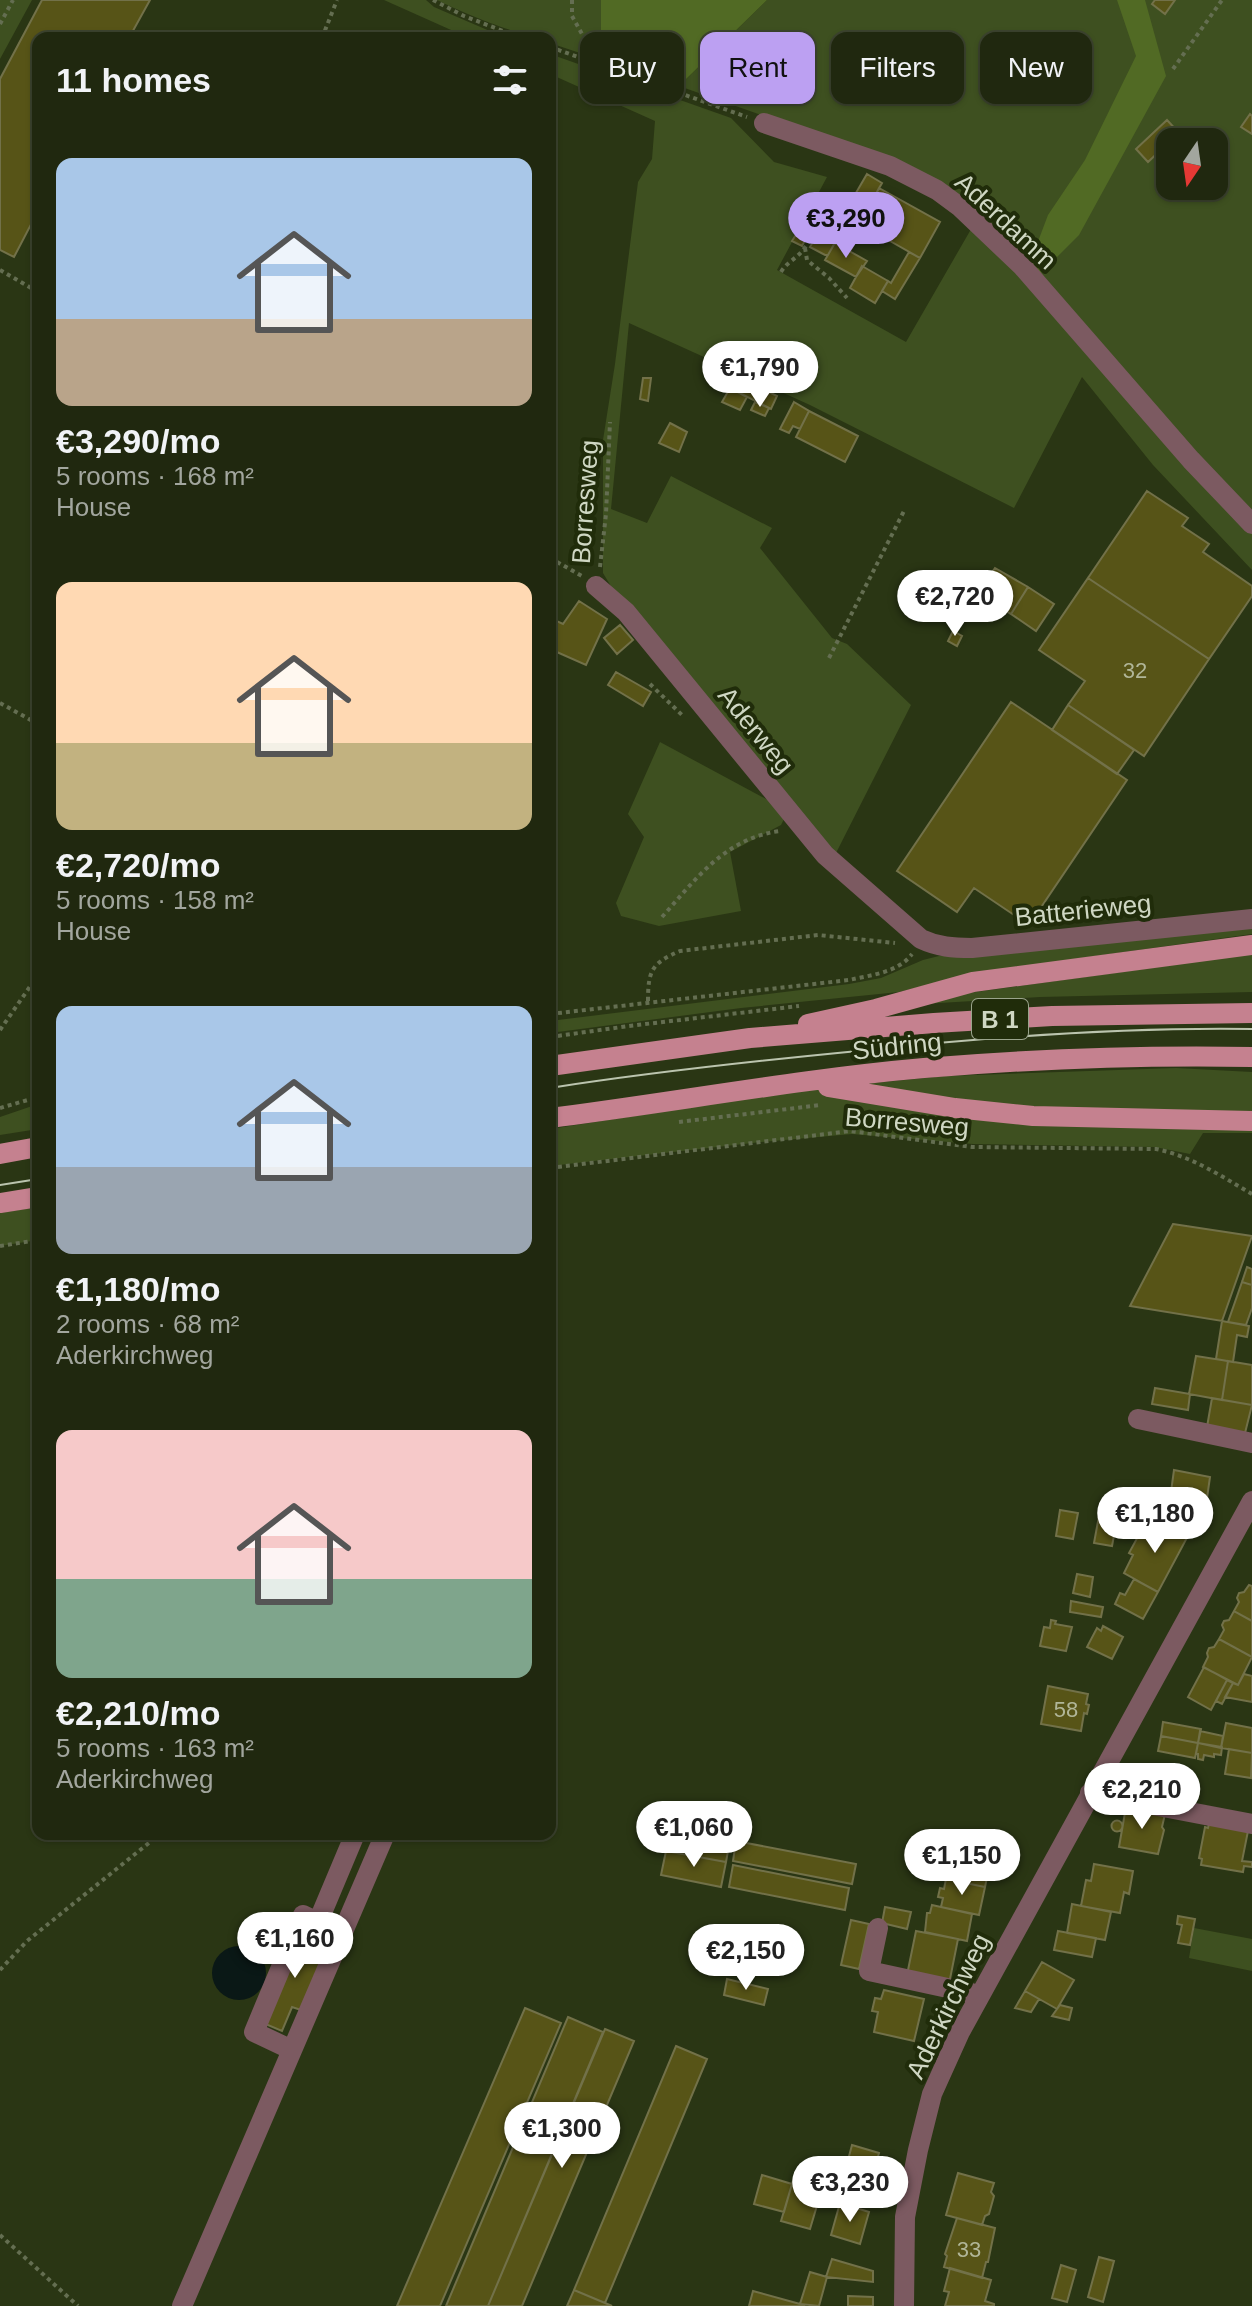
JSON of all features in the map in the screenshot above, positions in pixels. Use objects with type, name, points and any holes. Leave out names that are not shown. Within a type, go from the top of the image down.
[{"type":"main road","points":[[750,1038],[876,1009],[973,982],[1252,945]]},
{"type":"main road","name":"Südring","points":[[556,1065],[750,1038],[1052,1016],[1252,1013]]},
{"type":"main road","name":"Südring","points":[[556,1117],[922,1068],[1053,1059],[1252,1057]]},
{"type":"main road","points":[[800,1083],[955,1108],[1033,1116],[1252,1121]]},
{"type":"main road","points":[[0,1154],[32,1148]]},
{"type":"main road","points":[[0,1203],[32,1198]]},
{"type":"street","name":"Aderdamm","points":[[764,123],[890,166],[937,190],[960,207],[1022,266],[1181,448],[1252,524]]},
{"type":"street","name":"Aderweg","points":[[596,586],[626,612],[825,855],[921,939]]},
{"type":"street","name":"Batterieweg","points":[[921,939],[950,948],[972,948],[1252,919]]},
{"type":"street","points":[[1138,1419],[1252,1443]]},
{"type":"street","name":"Aderkirchweg","points":[[904,2306],[905,2217],[932,2094],[960,2032],[1252,1501]]},
{"type":"street","points":[[1090,1793],[1252,1824]]},
{"type":"street","points":[[318,1922],[352,1840]]},
{"type":"street","points":[[182,2306],[382,1840]]},
{"type":"street","points":[[292,2050],[254,2032],[303,1915],[342,1934]]},
{"type":"street","points":[[878,1928],[869,1971],[980,1995]]},
{"type":"path","points":[[0,24],[13,0]]},
{"type":"path","points":[[324,32],[337,0]]},
{"type":"path","points":[[433,0],[505,32]]},
{"type":"path","points":[[572,0],[572,16],[580,33]]},
{"type":"path","points":[[1173,69],[1222,0]]},
{"type":"path","points":[[556,49],[580,57]]},
{"type":"path","points":[[684,94],[764,123]]},
{"type":"path","points":[[781,272],[787,262],[805,248],[834,193]]},
{"type":"path","points":[[805,248],[807,260],[847,298]]},
{"type":"path","points":[[0,270],[32,289]]},
{"type":"path","name":"Borresweg","points":[[596,586],[603,548],[610,422]]},
{"type":"path","points":[[829,658],[905,509]]},
{"type":"path","points":[[556,562],[596,586]]},
{"type":"path","points":[[0,703],[32,721]]},
{"type":"path","points":[[662,917],[727,850],[749,838],[804,829]]},
{"type":"path","points":[[648,1002],[648,980],[659,960],[680,951],[818,935],[898,943],[921,939]]},
{"type":"path","points":[[556,1013],[880,974],[909,959],[921,939]]},
{"type":"path","points":[[0,1030],[32,984]]},
{"type":"path","points":[[0,1108],[32,1099]]},
{"type":"path","name":"Borresweg","points":[[556,1167],[850,1131],[972,1147],[1156,1149],[1187,1158],[1252,1194]]},
{"type":"path","points":[[0,1246],[32,1241]]},
{"type":"path","points":[[0,1970],[27,1941],[153,1840]]},
{"type":"path","points":[[0,2235],[78,2306]]},
{"type":"green space","points":[[0,0],[32,0],[0,59]]},
{"type":"green space","points":[[384,0],[426,0],[434,7],[492,32],[456,32]]},
{"type":"green space","points":[[437,0],[601,0],[601,32],[580,32],[580,53],[556,45],[556,32],[518,32]]},
{"type":"green space","points":[[601,0],[767,0],[734,32],[700,32],[700,65],[684,81],[684,32],[601,32]]},
{"type":"green space","points":[[767,0],[1252,0],[1252,517],[1037,277],[892,161],[730,104],[815,104],[815,32],[734,32]]},
{"type":"green space","points":[[1117,0],[1145,0],[1166,76],[1079,235],[1037,277],[1031,260],[1048,215],[1085,160],[1136,56]]},
{"type":"green space","points":[[556,56],[580,65],[580,87],[556,77]]},
{"type":"green space","points":[[700,65],[700,93],[684,88],[684,81]]},
{"type":"green space","points":[[684,101],[731,118],[774,162],[827,177],[777,270],[906,342],[974,224],[1252,533],[1252,570],[1153,465],[1082,377],[1014,508],[810,405],[629,323],[611,509],[647,523],[671,476],[772,528],[760,548],[832,638],[847,644],[911,705],[835,855],[612,588],[603,573],[603,440],[638,182],[652,159],[655,121],[617,104],[684,104]]},
{"type":"green space","points":[[660,742],[779,806],[785,817],[781,825],[730,852],[741,911],[659,926],[621,916],[616,903],[644,837],[628,814]]},
{"type":"green space","points":[[1252,924],[1252,934],[976,973],[899,992],[741,1008],[556,1032],[556,1020],[849,984],[881,978],[939,956]]},
{"type":"green space","points":[[1252,954],[1252,992],[1040,997],[923,1004],[961,994]]},
{"type":"green space","points":[[1176,1068],[1252,1072],[1252,1133],[1203,1133],[1190,1154],[1155,1147],[973,1144],[852,1134],[556,1165],[556,1128],[802,1090],[946,1076]]},
{"type":"green space","points":[[32,1106],[32,1130],[0,1135],[0,1117]]},
{"type":"green space","points":[[32,1208],[32,1241],[0,1246],[0,1213]]},
{"type":"green space","points":[[1194,1928],[1252,1939],[1252,1971],[1189,1958]]},
{"type":"shaded area","points":[[239,1946],[258,1954],[266,1973],[258,1992],[239,2000],[220,1992],[212,1973],[220,1954]]},
{"type":"building","points":[[42,0],[150,0],[132,32],[32,32],[32,222],[14,257],[0,250],[0,79]]},
{"type":"building","points":[[1155,0],[1175,0],[1165,14],[1152,4]]},
{"type":"building","points":[[1250,114],[1252,116],[1252,134],[1241,127]]},
{"type":"building","points":[[1167,120],[1174,128],[1158,128]]},
{"type":"building","points":[[1156,130],[1156,155],[1148,162],[1136,149]]},
{"type":"building","points":[[867,174],[882,183],[869,206],[853,198]]},
{"type":"building","points":[[879,188],[940,222],[920,258],[890,241],[897,230],[866,212]]},
{"type":"building","points":[[832,208],[849,217],[828,255],[825,255],[810,247]]},
{"type":"building","points":[[849,217],[865,226],[850,251],[835,243]]},
{"type":"building","points":[[800,228],[809,233],[802,246],[792,241]]},
{"type":"building","points":[[835,243],[867,261],[856,277],[825,260]]},
{"type":"building","points":[[909,252],[920,258],[895,299],[882,291],[888,281],[891,283]]},
{"type":"building","points":[[862,266],[888,281],[875,303],[850,288]]},
{"type":"building","points":[[736,376],[777,396],[771,409],[730,388]]},
{"type":"building","points":[[643,378],[651,378],[648,401],[640,399]]},
{"type":"building","points":[[730,388],[747,397],[740,410],[722,402]]},
{"type":"building","points":[[755,402],[769,408],[765,416],[751,410]]},
{"type":"building","points":[[794,402],[809,411],[800,429],[793,426],[789,433],[780,429]]},
{"type":"building","points":[[809,411],[858,436],[845,462],[796,437]]},
{"type":"building","points":[[670,423],[687,432],[679,452],[659,443]]},
{"type":"building","points":[[1147,491],[1188,518],[1182,526],[1209,544],[1203,552],[1252,586],[1252,596],[1209,659],[1088,578]]},
{"type":"building","points":[[995,568],[1028,587],[1011,614],[978,593]]},
{"type":"building","points":[[1088,578],[1209,659],[1144,756],[1068,705],[1085,681],[1039,650]]},
{"type":"building","points":[[1028,587],[1054,604],[1036,631],[1011,614]]},
{"type":"building","points":[[579,601],[607,619],[586,665],[556,652],[556,621],[563,624]]},
{"type":"building","points":[[620,625],[633,640],[617,654],[604,638]]},
{"type":"building","points":[[953,631],[962,636],[957,646],[948,641]]},
{"type":"building","points":[[616,672],[651,692],[643,706],[608,685]]},
{"type":"building","points":[[1011,702],[1127,780],[1029,925],[974,888],[957,912],[897,871]]},
{"type":"building","points":[[1068,705],[1134,750],[1117,774],[1052,730]]},
{"type":"building","points":[[1173,1224],[1252,1236],[1222,1321],[1130,1306]]},
{"type":"building","points":[[1247,1267],[1252,1269],[1252,1285],[1242,1282]]},
{"type":"building","points":[[1242,1282],[1252,1285],[1252,1308],[1246,1325],[1228,1322]]},
{"type":"building","points":[[1222,1321],[1249,1326],[1247,1337],[1237,1335],[1233,1362],[1216,1359]]},
{"type":"building","points":[[1196,1356],[1228,1361],[1222,1400],[1189,1394]]},
{"type":"building","points":[[1228,1361],[1252,1365],[1252,1405],[1222,1400]]},
{"type":"building","points":[[1155,1388],[1190,1394],[1188,1410],[1152,1404]]},
{"type":"building","points":[[1212,1398],[1252,1405],[1245,1433],[1207,1427]]},
{"type":"building","points":[[1174,1470],[1210,1477],[1206,1505],[1170,1499]]},
{"type":"building","points":[[1060,1510],[1078,1513],[1073,1539],[1056,1536]]},
{"type":"building","points":[[1099,1516],[1117,1520],[1112,1546],[1094,1543]]},
{"type":"building","points":[[1142,1524],[1190,1532],[1158,1592],[1124,1573]]},
{"type":"building","points":[[1077,1574],[1093,1577],[1090,1597],[1073,1593]]},
{"type":"building","points":[[1134,1579],[1158,1592],[1143,1619],[1115,1604],[1120,1593],[1125,1595]]},
{"type":"building","points":[[1252,1586],[1252,1621],[1234,1611],[1239,1602],[1239,1593]]},
{"type":"building","points":[[1071,1601],[1103,1607],[1101,1617],[1070,1612]]},
{"type":"building","points":[[1234,1611],[1252,1621],[1252,1657],[1219,1639],[1224,1630],[1224,1621],[1229,1620]]},
{"type":"building","points":[[1051,1620],[1056,1621],[1055,1624],[1072,1627],[1066,1651],[1040,1646],[1044,1627],[1050,1628]]},
{"type":"building","points":[[1103,1626],[1123,1637],[1112,1659],[1087,1647],[1097,1628],[1101,1631]]},
{"type":"building","points":[[1219,1639],[1252,1657],[1238,1685],[1203,1667],[1209,1648],[1214,1647]]},
{"type":"building","points":[[1204,1667],[1227,1680],[1211,1710],[1188,1697]]},
{"type":"building","points":[[1244,1674],[1252,1676],[1252,1702],[1225,1697],[1233,1683],[1238,1685]]},
{"type":"building","points":[[1227,1680],[1233,1683],[1222,1704],[1216,1701]]},
{"type":"building","points":[[1048,1686],[1088,1694],[1086,1704],[1089,1705],[1087,1714],[1084,1713],[1081,1731],[1041,1724]]},
{"type":"building","points":[[1163,1722],[1201,1729],[1198,1743],[1161,1736]]},
{"type":"building","points":[[1226,1723],[1252,1728],[1252,1753],[1221,1748]]},
{"type":"building","points":[[1200,1731],[1223,1736],[1221,1748],[1198,1743]]},
{"type":"building","points":[[1161,1736],[1198,1743],[1195,1758],[1158,1751]]},
{"type":"building","points":[[1198,1743],[1222,1747],[1221,1755],[1204,1755],[1203,1760],[1198,1759]]},
{"type":"building","points":[[1229,1749],[1252,1753],[1251,1778],[1225,1774]]},
{"type":"building","points":[[1126,1807],[1165,1814],[1158,1854],[1119,1847]]},
{"type":"building","points":[[1117,1821],[1122,1826],[1117,1831],[1112,1826]]},
{"type":"building","points":[[1209,1824],[1248,1831],[1242,1861],[1252,1862],[1252,1867],[1244,1866],[1243,1872],[1201,1865],[1202,1859],[1199,1858],[1205,1827],[1208,1828]]},
{"type":"building","points":[[670,1828],[730,1840],[726,1862],[666,1851]]},
{"type":"building","points":[[958,1836],[994,1844],[985,1887],[946,1879],[953,1863],[949,1862],[952,1847],[956,1847]]},
{"type":"building","points":[[736,1841],[856,1864],[852,1884],[733,1861]]},
{"type":"building","points":[[666,1851],[726,1862],[721,1887],[661,1875]]},
{"type":"building","points":[[1094,1864],[1133,1871],[1129,1894],[1124,1892],[1120,1913],[1081,1906],[1086,1880],[1091,1881]]},
{"type":"building","points":[[733,1865],[849,1888],[845,1910],[729,1887]]},
{"type":"building","points":[[946,1879],[985,1887],[979,1915],[941,1907],[943,1898],[938,1897]]},
{"type":"building","points":[[1072,1904],[1111,1912],[1105,1940],[1067,1933]]},
{"type":"building","points":[[932,1905],[972,1914],[967,1941],[925,1932],[927,1913],[930,1913]]},
{"type":"building","points":[[885,1907],[911,1912],[907,1929],[882,1923]]},
{"type":"building","points":[[1178,1916],[1195,1919],[1190,1945],[1178,1943],[1182,1925],[1177,1924]]},
{"type":"building","points":[[851,1920],[869,1924],[859,1969],[841,1965]]},
{"type":"building","points":[[304,1927],[322,1934],[312,1960],[321,1964],[301,2010],[292,2007],[282,2031],[263,2023]]},
{"type":"building","points":[[916,1931],[958,1939],[949,1984],[907,1975]]},
{"type":"building","points":[[1058,1931],[1096,1938],[1092,1957],[1054,1950]]},
{"type":"building","points":[[1042,1962],[1074,1980],[1057,2009],[1025,1991]]},
{"type":"building","points":[[727,1979],[768,1989],[764,2005],[724,1995]]},
{"type":"building","points":[[884,1990],[924,1999],[914,2041],[874,2032],[878,2012],[872,2011],[875,1998],[881,1999]]},
{"type":"building","points":[[1025,1991],[1039,1999],[1031,2012],[1015,2008]]},
{"type":"building","points":[[1060,2005],[1072,2008],[1069,2020],[1052,2016]]},
{"type":"building","points":[[525,2008],[561,2023],[440,2306],[397,2306]]},
{"type":"building","points":[[568,2017],[603,2032],[488,2306],[446,2306]]},
{"type":"building","points":[[605,2029],[634,2041],[522,2306],[488,2306]]},
{"type":"building","points":[[676,2046],[707,2059],[605,2303],[574,2290]]},
{"type":"building","points":[[852,2145],[879,2153],[871,2182],[839,2173],[843,2159],[848,2160]]},
{"type":"building","points":[[958,2173],[994,2183],[989,2214],[982,2225],[946,2215]]},
{"type":"building","points":[[795,2174],[824,2182],[810,2229],[781,2221]]},
{"type":"building","points":[[762,2175],[792,2184],[784,2212],[754,2204]]},
{"type":"building","points":[[840,2203],[869,2212],[860,2244],[831,2235]]},
{"type":"building","points":[[957,2218],[995,2228],[982,2278],[944,2267]]},
{"type":"building","points":[[1099,2257],[1114,2261],[1103,2302],[1088,2297]]},
{"type":"building","points":[[832,2259],[873,2271],[873,2282],[826,2277]]},
{"type":"building","points":[[1061,2265],[1076,2270],[1067,2302],[1052,2298]]},
{"type":"building","points":[[950,2268],[991,2280],[985,2301],[994,2306],[945,2306],[949,2292],[944,2291]]},
{"type":"building","points":[[810,2272],[827,2277],[819,2306],[800,2304]]},
{"type":"building","points":[[574,2290],[605,2303],[612,2306],[567,2306]]},
{"type":"building","points":[[753,2291],[800,2304],[805,2306],[749,2306]]},
{"type":"building","points":[[848,2296],[873,2297],[873,2306],[848,2306]]},
{"type":"tram line","points":[[556,1087],[704,1067],[956,1041],[1104,1031],[1252,1029]]},
{"type":"tram line","points":[[0,1185],[32,1180]]}]
